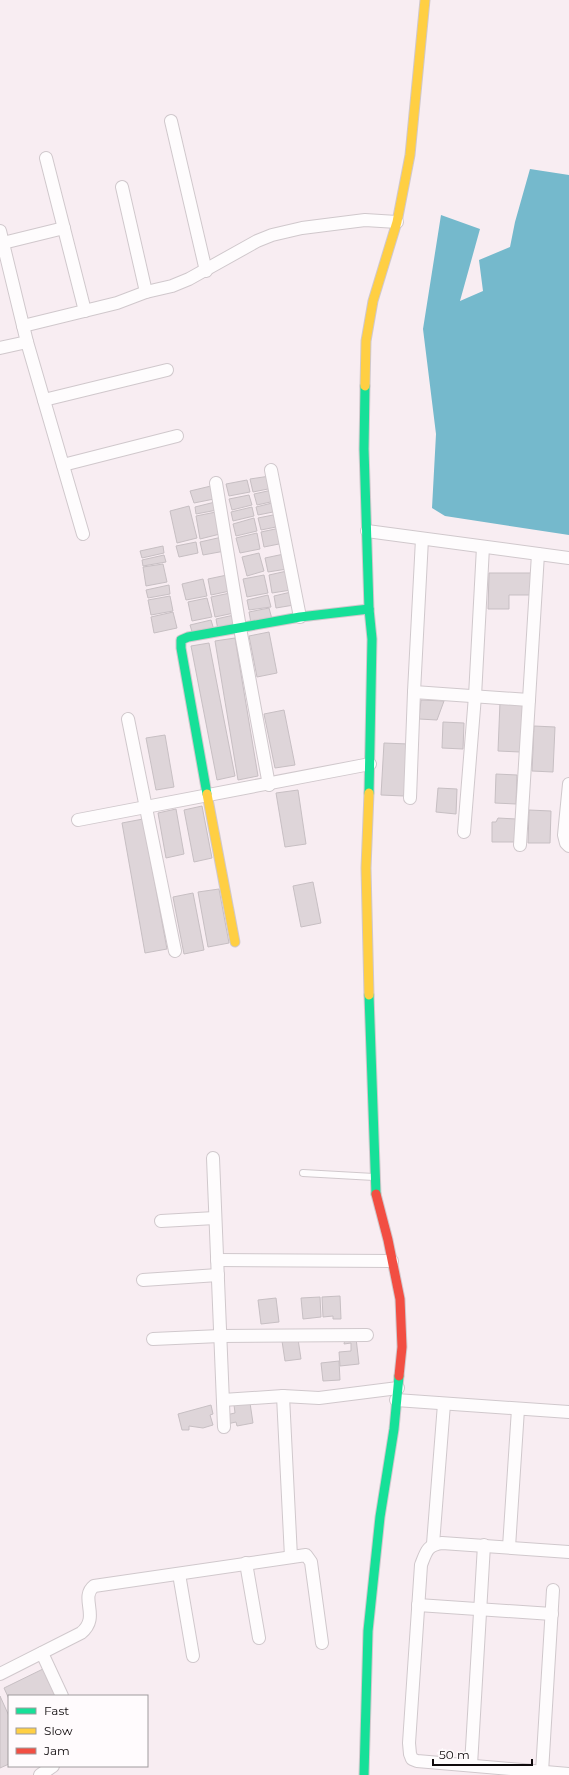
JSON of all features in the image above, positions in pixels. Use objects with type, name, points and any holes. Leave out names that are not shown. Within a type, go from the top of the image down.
[{"type":"street","points":[[364,1775],[368,1631],[380,1517],[402,1348],[400,1299],[376,1198],[375,1178],[366,868],[370,764],[372,640],[369,609],[364,449],[366,341],[373,301],[397,222],[413,134],[425,0]]},
{"type":"street","points":[[171,121],[206,271]]},
{"type":"street","points":[[46,158],[85,311]]},
{"type":"street","points":[[122,187],[146,292]]},
{"type":"street","points":[[23,326],[117,303],[146,292],[172,286],[206,271],[257,241],[272,235],[302,228],[365,220],[397,222]]},
{"type":"street","points":[[3,243],[64,228]]},
{"type":"street","points":[[0,231],[27,342],[83,534]]},
{"type":"street","points":[[0,348],[27,342]]},
{"type":"street","points":[[44,400],[167,370]]},
{"type":"street","points":[[63,465],[177,436]]},
{"type":"street","points":[[271,470],[300,617]]},
{"type":"street","points":[[216,483],[240,628],[269,785]]},
{"type":"street","points":[[367,531],[569,558]]},
{"type":"street","points":[[410,798],[422,539]]},
{"type":"street","points":[[464,832],[475,696],[483,547]]},
{"type":"street","points":[[520,845],[538,554]]},
{"type":"street","points":[[235,942],[180,648],[181,640],[188,637],[300,617],[369,609]]},
{"type":"street","points":[[414,692],[529,700]]},
{"type":"street","points":[[128,719],[175,951]]},
{"type":"street","points":[[78,820],[269,785],[370,764]]},
{"type":"street","points":[[569,784],[564,835],[569,846]]},
{"type":"street","points":[[213,1158],[224,1427]]},
{"type":"street","points":[[162,1221],[215,1218]]},
{"type":"street","points":[[217,1260],[392,1262]]},
{"type":"street","points":[[143,1280],[218,1276]]},
{"type":"street","points":[[153,1339],[220,1336],[367,1335]]},
{"type":"street","points":[[223,1400],[283,1396],[319,1398],[398,1388]]},
{"type":"street","points":[[283,1396],[291,1557]]},
{"type":"street","points":[[396,1400],[569,1412]]},
{"type":"street","points":[[433,1544],[444,1404]]},
{"type":"street","points":[[509,1547],[518,1409]]},
{"type":"street","points":[[569,1552],[442,1542],[433,1544],[427,1549],[421,1565],[409,1744],[412,1759],[454,1769],[470,1765],[569,1774]]},
{"type":"street","points":[[470,1765],[484,1545]]},
{"type":"street","points":[[0,1674],[88,1628],[90,1620],[88,1595],[90,1589],[94,1586],[306,1555],[311,1562],[322,1643]]},
{"type":"street","points":[[246,1563],[259,1638]]},
{"type":"street","points":[[178,1574],[194,1656]]},
{"type":"street","points":[[542,1772],[553,1590]]},
{"type":"street","points":[[418,1605],[552,1614]]},
{"type":"street","points":[[42,1653],[62,1695]]},
{"type":"street","points":[[40,1775],[52,1767]]},
{"type":"lane","points":[[303,1173],[375,1178]]},
{"type":"water","points":[[530,169],[569,175],[569,535],[445,516],[432,508],[436,434],[423,329],[441,215],[480,229],[460,301],[483,291],[479,260],[510,247],[515,222]]},
{"type":"building","points":[[270,476],[273,488],[253,492],[250,479]]},
{"type":"building","points":[[247,480],[250,492],[229,496],[226,484]]},
{"type":"building","points":[[211,486],[214,499],[194,503],[190,491]]},
{"type":"building","points":[[272,490],[275,501],[257,505],[254,494]]},
{"type":"building","points":[[249,495],[252,505],[232,510],[229,499]]},
{"type":"building","points":[[215,502],[217,510],[196,514],[195,507]]},
{"type":"building","points":[[276,502],[278,511],[258,515],[256,507]]},
{"type":"building","points":[[189,506],[197,538],[177,543],[170,511]]},
{"type":"building","points":[[252,507],[254,516],[233,521],[231,512]]},
{"type":"building","points":[[216,512],[220,534],[200,539],[196,516]]},
{"type":"building","points":[[278,514],[281,526],[261,530],[258,518]]},
{"type":"building","points":[[254,518],[257,531],[236,536],[233,524]]},
{"type":"building","points":[[280,528],[284,543],[264,547],[261,532]]},
{"type":"building","points":[[257,533],[260,549],[240,553],[236,538]]},
{"type":"building","points":[[222,537],[225,551],[203,555],[200,542]]},
{"type":"building","points":[[196,542],[198,553],[179,557],[176,546]]},
{"type":"building","points":[[163,546],[164,553],[142,558],[140,551]]},
{"type":"building","points":[[259,553],[264,571],[247,576],[242,557]]},
{"type":"building","points":[[284,554],[287,569],[268,572],[265,558]]},
{"type":"building","points":[[164,555],[166,562],[143,566],[142,560]]},
{"type":"building","points":[[163,564],[167,582],[146,586],[143,567]]},
{"type":"building","points":[[287,571],[291,590],[272,593],[269,575]]},
{"type":"building","points":[[489,573],[533,573],[532,595],[509,595],[509,609],[488,609]]},
{"type":"building","points":[[227,575],[230,591],[211,595],[208,579]]},
{"type":"building","points":[[264,575],[268,593],[247,597],[243,579]]},
{"type":"building","points":[[203,579],[207,596],[186,600],[182,584]]},
{"type":"building","points":[[169,585],[170,594],[148,598],[146,590]]},
{"type":"building","points":[[291,592],[294,605],[276,608],[274,596]]},
{"type":"building","points":[[230,593],[234,613],[215,617],[211,597]]},
{"type":"building","points":[[268,595],[271,607],[249,610],[247,600]]},
{"type":"building","points":[[170,596],[173,611],[151,615],[148,600]]},
{"type":"building","points":[[207,598],[212,617],[192,621],[188,602]]},
{"type":"building","points":[[269,608],[272,619],[251,623],[249,612]]},
{"type":"building","points":[[173,612],[177,628],[154,633],[151,617]]},
{"type":"building","points":[[234,615],[237,626],[218,630],[216,619]]},
{"type":"building","points":[[211,620],[214,630],[193,635],[190,625]]},
{"type":"building","points":[[269,632],[277,673],[257,677],[249,636]]},
{"type":"building","points":[[235,638],[258,776],[238,780],[215,641]]},
{"type":"building","points":[[209,643],[235,776],[217,780],[191,646]]},
{"type":"building","points":[[421,700],[444,701],[437,720],[419,719]]},
{"type":"building","points":[[500,702],[523,703],[520,752],[498,751]]},
{"type":"building","points":[[284,710],[295,765],[275,768],[264,714]]},
{"type":"building","points":[[443,722],[464,723],[463,749],[442,748]]},
{"type":"building","points":[[534,726],[555,727],[553,772],[532,771]]},
{"type":"building","points":[[165,735],[174,787],[156,790],[146,738]]},
{"type":"building","points":[[384,743],[408,744],[404,796],[381,795]]},
{"type":"building","points":[[496,774],[517,775],[516,804],[495,803]]},
{"type":"building","points":[[438,788],[457,789],[456,814],[436,812]]},
{"type":"building","points":[[298,790],[306,844],[285,847],[276,793]]},
{"type":"building","points":[[202,806],[212,858],[194,862],[184,810]]},
{"type":"building","points":[[176,809],[184,854],[166,858],[158,813]]},
{"type":"building","points":[[529,810],[551,811],[550,843],[528,843]]},
{"type":"building","points":[[498,818],[516,819],[515,842],[492,842],[492,822],[496,822]]},
{"type":"building","points":[[143,819],[167,949],[145,953],[122,823]]},
{"type":"building","points":[[313,882],[321,923],[301,927],[293,886]]},
{"type":"building","points":[[219,889],[229,943],[208,947],[198,892]]},
{"type":"building","points":[[193,893],[204,950],[184,954],[173,897]]},
{"type":"building","points":[[340,1296],[341,1319],[333,1319],[333,1316],[323,1317],[322,1297]]},
{"type":"building","points":[[320,1297],[321,1317],[303,1319],[301,1298]]},
{"type":"building","points":[[276,1298],[279,1322],[261,1324],[258,1300]]},
{"type":"building","points":[[356,1338],[359,1364],[340,1366],[339,1352],[351,1351],[351,1343],[344,1344],[345,1339]]},
{"type":"building","points":[[298,1339],[301,1359],[285,1361],[282,1341]]},
{"type":"building","points":[[339,1361],[340,1380],[323,1381],[321,1363]]},
{"type":"building","points":[[250,1403],[253,1423],[237,1426],[236,1422],[227,1424],[226,1415],[235,1413],[234,1405]]},
{"type":"building","points":[[211,1405],[213,1414],[210,1415],[213,1425],[203,1428],[189,1426],[189,1430],[182,1430],[178,1414]]},
{"type":"building","points":[[45,1668],[58,1695],[8,1695],[8,1697],[4,1688]]},
{"type":"building","points":[[0,1696],[8,1714],[8,1764],[0,1768]]},
{"type":"traffic: fast","points":[[365,386],[364,449],[369,609],[372,639],[369,793]]},
{"type":"traffic: fast","points":[[207,794],[181,648],[181,640],[188,637],[300,617],[369,609]]},
{"type":"traffic: fast","points":[[369,995],[376,1194]]},
{"type":"traffic: fast","points":[[364,1775],[368,1631],[380,1517],[394,1429],[399,1376]]},
{"type":"traffic: slow","points":[[365,386],[366,341],[373,301],[397,222],[410,155],[425,0]]},
{"type":"traffic: slow","points":[[369,793],[366,868],[369,995]]},
{"type":"traffic: slow","points":[[207,794],[235,942]]},
{"type":"traffic: jam","points":[[376,1194],[388,1240],[400,1299],[402,1347],[399,1376]]}]
